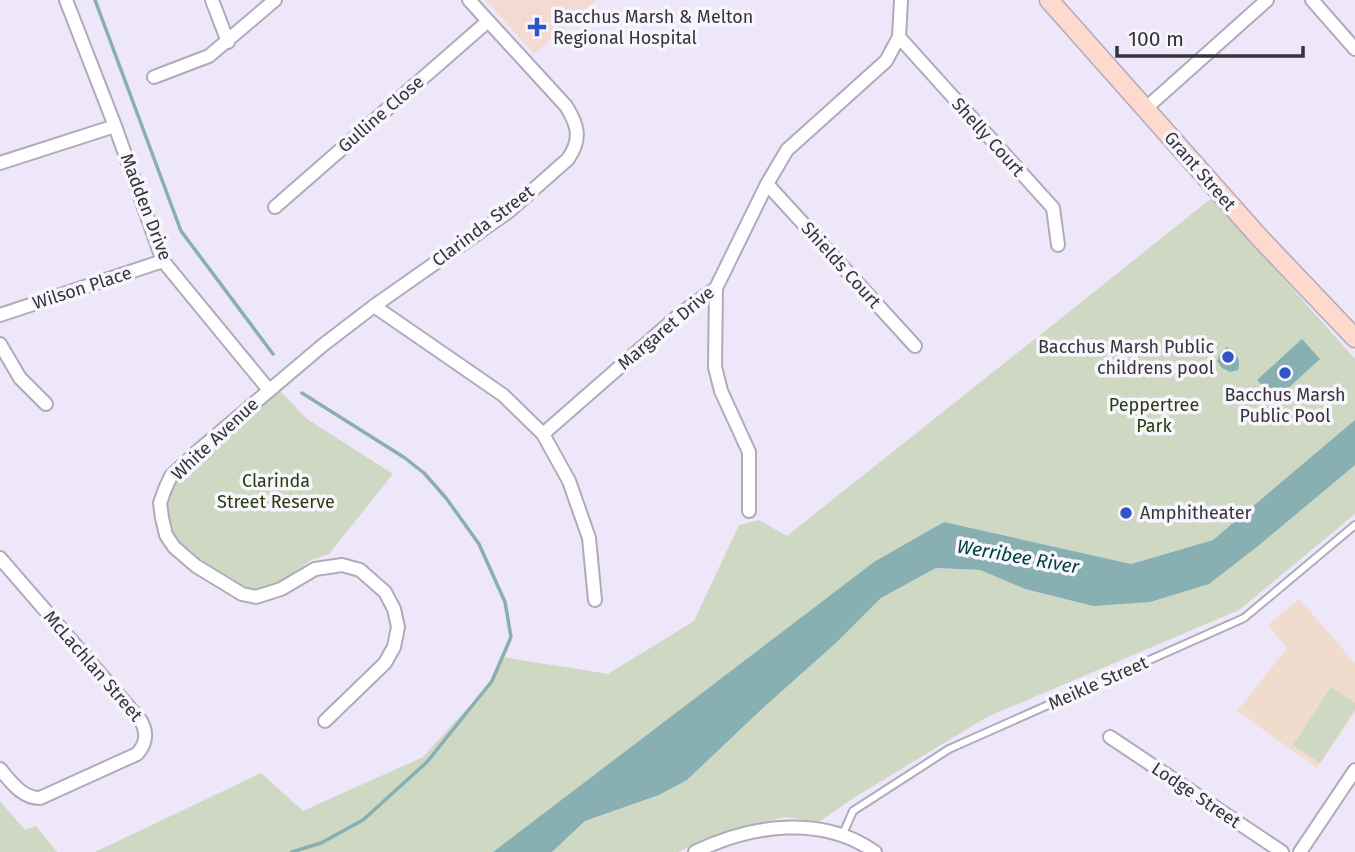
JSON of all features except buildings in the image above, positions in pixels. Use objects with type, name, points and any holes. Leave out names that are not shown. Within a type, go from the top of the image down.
[{"type":"main road","name":"Grant Street","points":[[1049,0],[1259,237],[1355,338]]},
{"type":"street","name":"Madden Drive","points":[[66,0],[163,261],[269,390]]},
{"type":"street","points":[[212,0],[228,42]]},
{"type":"street","points":[[154,77],[209,56],[275,0]]},
{"type":"street","name":"Clarinda Street","points":[[269,390],[374,306],[508,212],[568,159],[575,149],[578,138],[576,122],[566,106],[469,0]]},
{"type":"street","name":"Margaret Drive","points":[[543,434],[679,315],[716,288],[767,184],[787,150],[886,61],[898,37],[901,0]]},
{"type":"street","points":[[1145,109],[1266,0]]},
{"type":"street","points":[[1312,0],[1355,49]]},
{"type":"street","name":"Gulline Close","points":[[275,207],[487,22]]},
{"type":"street","name":"Shelly Court","points":[[898,37],[1053,208],[1058,245]]},
{"type":"street","points":[[0,163],[115,126]]},
{"type":"street","name":"Shields Court","points":[[767,184],[915,346]]},
{"type":"street","name":"Wilson Place","points":[[0,315],[163,261]]},
{"type":"street","points":[[716,288],[715,368],[721,391],[749,452],[749,511]]},
{"type":"street","points":[[374,306],[503,395],[543,434],[569,481],[589,538],[595,600]]},
{"type":"street","points":[[0,344],[20,378],[47,404]]},
{"type":"street","name":"White Avenue","points":[[269,390],[172,476],[160,503],[162,518],[166,535],[174,547],[195,566],[242,594],[256,597],[281,589],[315,569],[342,565],[360,570],[385,592],[394,609],[398,627],[394,647],[385,663],[325,721]]},
{"type":"street","name":"McLachlan Street","points":[[0,558],[141,722],[146,737],[144,746],[137,754],[40,799],[31,799],[0,769]]},
{"type":"street","name":"Lodge Street","points":[[1110,737],[1282,852]]},
{"type":"street","points":[[1300,852],[1355,770]]},
{"type":"street","points":[[695,852],[722,838],[773,827],[809,828],[842,836],[875,852]]},
{"type":"lane","name":"Meikle Street","points":[[842,836],[853,811],[949,749],[1244,618],[1355,525]]},
{"type":"shaded area","name":"Bacchus Marsh & Melton Regional Hospital","points":[[486,0],[596,0],[534,54]]},
{"type":"shaded area","points":[[1299,599],[1355,663],[1355,712],[1317,768],[1237,711],[1287,648],[1268,625]]},
{"type":"green space","name":"Peppertree Park","points":[[1212,198],[1355,359],[1355,423],[1213,540],[1131,564],[944,522],[869,566],[493,852],[95,852],[261,773],[303,811],[423,757],[492,681],[502,657],[608,674],[694,621],[739,525],[759,520],[787,536]]},
{"type":"green space","name":"Clarinda Street Reserve","points":[[277,388],[307,419],[393,474],[329,554],[311,560],[278,584],[256,590],[244,587],[199,561],[170,534],[167,505],[175,478]]},
{"type":"green space","points":[[1355,464],[1355,514],[1239,610],[987,717],[855,797],[819,822],[784,817],[714,836],[678,852],[552,852],[585,821],[659,795],[687,780],[881,598],[936,568],[980,570],[1025,589],[1093,606]]},
{"type":"green space","points":[[1331,687],[1355,703],[1355,709],[1320,763],[1293,745]]},
{"type":"green space","points":[[0,801],[25,830],[36,826],[57,852],[0,852]]},
{"type":"water","points":[[1302,339],[1320,359],[1275,400],[1257,380]]},
{"type":"water","name":"Bacchus Marsh Public childrens pool","points":[[1227,347],[1237,357],[1238,370],[1230,372],[1222,368],[1217,361]]},
{"type":"water","name":"Werribee River","points":[[1355,420],[1355,465],[1209,584],[1150,602],[1093,606],[1025,589],[980,570],[936,568],[881,598],[687,780],[659,795],[585,821],[552,852],[493,852],[874,562],[944,522],[1131,564],[1213,540]]},
{"type":"waterway","points":[[95,0],[181,231],[273,354]]},
{"type":"waterway","points":[[292,852],[321,843],[363,820],[427,762],[492,681],[511,637],[505,602],[479,544],[446,498],[424,473],[405,458],[302,393]]},
{"type":"place","name":"Bacchus Marsh & Melton Regional Hospital","points":[[537,27]]},
{"type":"place","name":"Bacchus Marsh Public childrens pool","points":[[1228,357]]},
{"type":"place","name":"Bacchus Marsh Public Pool","points":[[1285,373]]},
{"type":"place","name":"Amphitheater","points":[[1126,513]]}]
